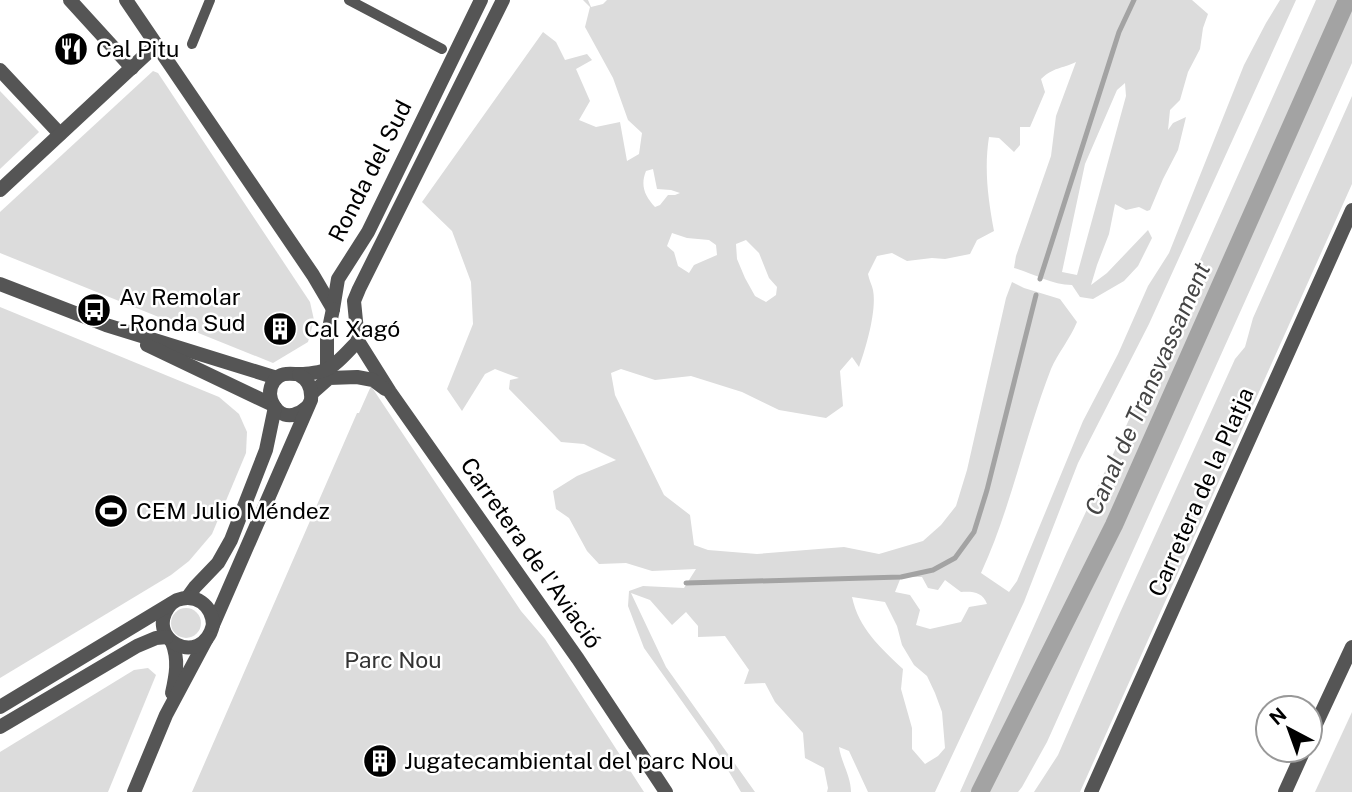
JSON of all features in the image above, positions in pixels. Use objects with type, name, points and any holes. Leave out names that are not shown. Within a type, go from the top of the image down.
[{"type":"street","points":[[70,0],[132,68]]},
{"type":"street","points":[[126,0],[333,309]]},
{"type":"street","points":[[192,44],[210,0]]},
{"type":"street","points":[[348,0],[442,49]]},
{"type":"street","name":"Ronda del Sud","points":[[328,374],[327,338],[338,279],[368,232],[481,0]]},
{"type":"street","name":"Ronda del Sud","points":[[358,341],[354,302],[359,289],[503,0]]},
{"type":"street","points":[[0,190],[156,45]]},
{"type":"street","points":[[0,71],[60,134]]},
{"type":"street","name":"Carretera de la Platja","points":[[1091,792],[1352,209]]},
{"type":"street","points":[[0,284],[106,325],[278,377]]},
{"type":"street","points":[[106,325],[274,406],[284,414],[292,415],[299,413],[328,374],[358,341]]},
{"type":"street","name":"Carretera de l'Aviació","points":[[358,341],[390,392],[578,659],[666,792]]},
{"type":"street","points":[[187,598],[218,563],[231,540],[266,450],[274,406],[270,388],[278,377],[287,373],[357,377],[373,380],[390,392]]},
{"type":"street","points":[[134,792],[166,715],[211,633],[309,400],[308,382],[299,374]]},
{"type":"street","points":[[0,707],[177,600],[187,598],[205,604],[210,610],[213,625]]},
{"type":"street","points":[[166,715],[177,664],[175,651],[164,631],[163,617],[171,604]]},
{"type":"street","points":[[0,727],[137,646],[156,638],[193,648],[206,640]]},
{"type":"street","points":[[1324,707],[1352,647]]},
{"type":"street","points":[[1284,792],[1297,764]]},
{"type":"green space","points":[[583,0],[588,0],[591,7],[607,0],[1192,0],[1208,14],[1200,49],[1188,72],[1180,100],[1170,110],[1168,130],[1173,123],[1186,117],[1178,150],[1150,210],[1139,207],[1126,210],[1115,204],[1109,234],[1091,285],[1107,273],[1148,230],[1152,238],[1138,266],[1124,281],[1093,299],[1080,297],[1072,285],[1050,281],[1014,268],[1051,156],[1056,116],[1076,62],[1054,70],[1041,79],[1045,92],[1030,127],[1020,127],[1020,145],[1014,152],[999,138],[989,137],[987,184],[994,231],[977,240],[970,254],[945,259],[907,261],[892,253],[877,256],[868,274],[874,298],[865,350],[859,367],[852,357],[840,371],[843,406],[826,418],[779,410],[742,392],[691,376],[655,380],[621,369],[611,373],[615,395],[664,495],[690,515],[694,545],[708,550],[757,554],[844,547],[879,554],[923,541],[941,525],[956,506],[1012,282],[1060,299],[1077,322],[1051,369],[1001,523],[981,573],[1009,592],[1017,581],[1083,421],[1118,354],[1148,286],[1169,253],[1244,65],[1280,0],[1296,0],[1149,324],[1078,463],[1024,602],[935,792],[868,792],[849,751],[839,747],[851,792],[827,792],[824,768],[805,758],[803,733],[775,702],[765,683],[744,684],[749,670],[725,636],[698,637],[698,626],[686,612],[672,625],[650,600],[631,593],[666,667],[755,792],[741,792],[713,745],[644,648],[628,606],[629,591],[643,586],[684,588],[696,569],[652,571],[626,563],[599,564],[587,551],[569,518],[556,509],[553,491],[577,476],[616,460],[584,444],[561,442],[509,389],[510,380],[519,378],[495,369],[485,374],[462,411],[447,389],[473,324],[471,282],[452,231],[422,202],[543,32],[556,42],[565,60],[587,54],[592,60],[576,69],[590,101],[579,120],[596,127],[620,122],[627,161],[639,154],[642,133],[628,120],[613,78],[585,27],[590,7]],"holes":[[[1125,83],[1126,96],[1077,275],[1062,272],[1085,164],[1117,90]],[[653,169],[657,189],[680,193],[668,195],[655,207],[644,190],[646,171]],[[672,233],[687,238],[709,240],[716,245],[717,255],[694,265],[689,273],[678,266],[674,252],[667,246]],[[746,240],[759,253],[769,278],[777,287],[776,295],[766,302],[755,296],[745,278],[737,259],[736,244]],[[901,577],[922,577],[928,588],[938,590],[945,580],[961,592],[980,595],[987,604],[969,607],[961,622],[930,629],[916,625],[920,610],[910,595],[895,592]],[[852,597],[885,602],[897,626],[902,645],[914,665],[927,676],[935,693],[942,712],[945,748],[925,764],[912,749],[912,728],[901,689],[903,669],[871,637],[860,619]]]},
{"type":"green space","points":[[1316,0],[1352,0],[1352,63],[1047,742],[1018,792],[960,792],[1123,433]]},
{"type":"green space","points":[[153,71],[158,73],[310,302],[314,320],[308,342],[273,363],[0,253],[0,212]]},
{"type":"green space","points":[[0,91],[39,132],[0,169]]},
{"type":"green space","points":[[1352,96],[1352,184],[1080,792],[1034,792],[1058,755],[1235,359],[1245,347],[1253,318]]},
{"type":"green space","name":"CEM Julio Méndez","points":[[0,307],[219,397],[239,414],[247,432],[246,453],[212,534],[189,561],[171,575],[0,678]]},
{"type":"green space","name":"Parc Nou","points":[[371,386],[521,611],[545,639],[644,792],[192,792]]},
{"type":"green space","points":[[186,608],[197,612],[201,623],[197,634],[186,638],[175,634],[171,623],[175,612]]},
{"type":"green space","points":[[148,668],[156,675],[108,792],[0,792],[0,752],[134,670]]},
{"type":"green space","points":[[1352,712],[1352,792],[1315,792]]},
{"type":"waterway","points":[[1040,279],[1119,32],[1134,0]]},
{"type":"waterway","name":"Canal de Transvassament","points":[[980,792],[1114,525],[1347,0]]},
{"type":"waterway","points":[[686,583],[901,577],[933,570],[955,558],[974,532],[987,490],[1036,295]]},
{"type":"place","name":"Cal Pitu","points":[[71,49]]},
{"type":"place","name":"Av Remolar - Ronda Sud","points":[[94,310]]},
{"type":"place","name":"Cal Xagó","points":[[280,329]]},
{"type":"place","name":"CEM Julio Méndez","points":[[111,511]]},
{"type":"place","name":"Jugatecambiental del parc Nou","points":[[380,761]]}]
